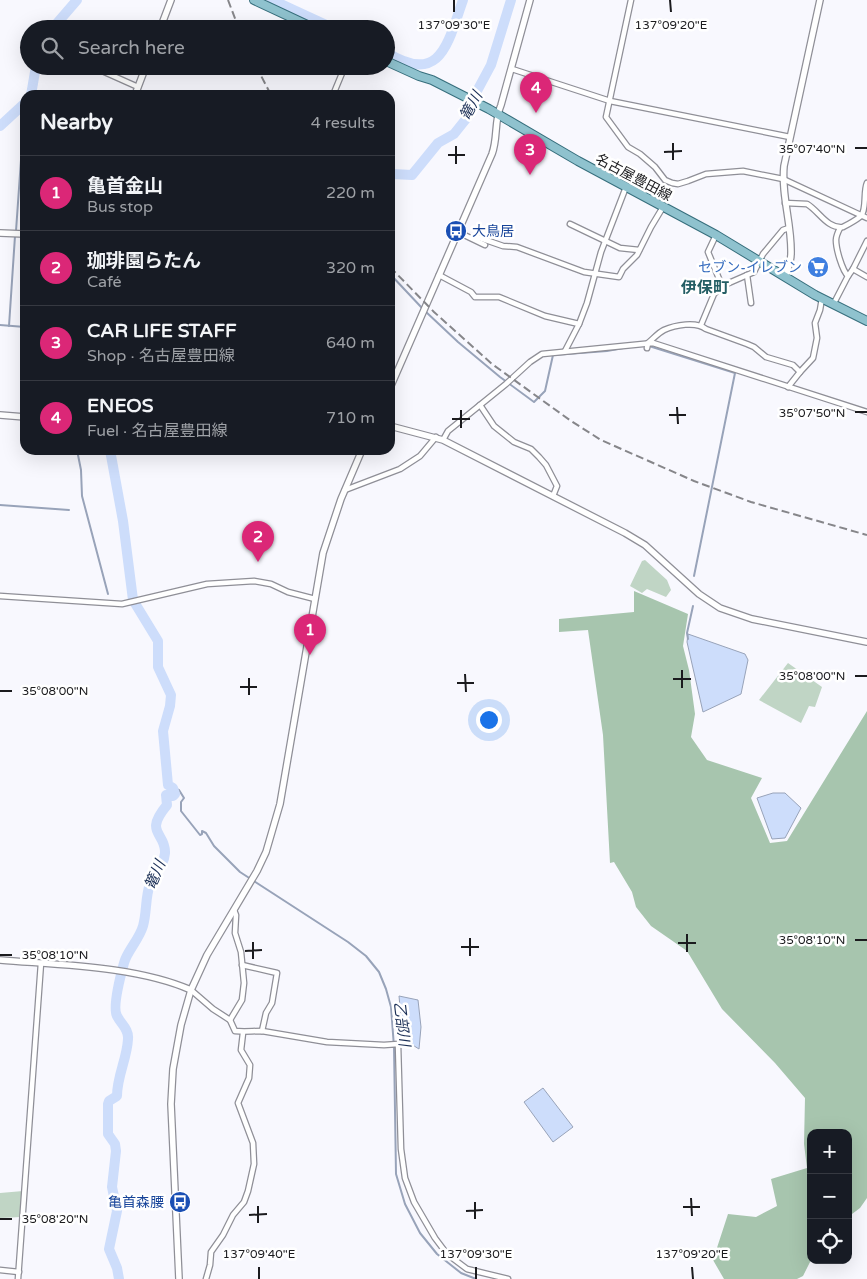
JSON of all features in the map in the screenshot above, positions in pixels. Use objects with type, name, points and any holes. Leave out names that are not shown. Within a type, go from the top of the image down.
[{"type":"main road","points":[[257,1],[297,20]]},
{"type":"main road","name":"名古屋豊田線","points":[[395,65],[432,80],[489,109],[626,187],[716,235],[822,298],[867,321]]},
{"type":"street","points":[[164,20],[172,0]]},
{"type":"street","points":[[395,377],[492,154],[496,139],[497,115],[512,70],[530,0]]},
{"type":"street","points":[[631,0],[606,117],[628,147],[640,154],[655,167],[665,180],[672,183],[678,184],[706,174],[743,171],[783,179],[864,217]]},
{"type":"street","points":[[785,277],[791,255],[783,179],[784,166],[820,0]]},
{"type":"street","points":[[512,70],[610,101],[790,137]]},
{"type":"street","points":[[111,75],[138,87]]},
{"type":"street","points":[[137,90],[143,75]]},
{"type":"street","points":[[335,90],[341,75]]},
{"type":"street","points":[[864,217],[865,188],[867,183]]},
{"type":"street","points":[[565,351],[579,324],[605,240],[626,187]]},
{"type":"street","points":[[785,203],[806,204],[829,223],[840,228],[844,228],[864,217]]},
{"type":"street","points":[[472,238],[480,238],[503,246],[517,247],[584,272],[619,277],[623,269],[637,255],[663,207]]},
{"type":"street","points":[[570,224],[620,248],[639,250]]},
{"type":"street","points":[[701,325],[714,294],[722,286],[754,272],[759,261],[783,230],[789,228]]},
{"type":"street","points":[[840,228],[836,240],[841,258],[841,266],[848,276]]},
{"type":"street","points":[[458,232],[485,245]]},
{"type":"street","points":[[0,233],[20,234]]},
{"type":"street","points":[[716,235],[708,252],[722,286]]},
{"type":"street","points":[[833,304],[867,241]]},
{"type":"street","points":[[853,269],[867,277]]},
{"type":"street","points":[[439,275],[471,292],[475,297],[498,297],[545,316],[579,324]]},
{"type":"street","points":[[747,275],[751,303]]},
{"type":"street","points":[[788,387],[813,358],[817,338],[815,324],[822,298]]},
{"type":"street","points":[[647,345],[664,330],[686,325],[701,325],[706,330],[754,347],[766,357],[793,365],[800,372]]},
{"type":"street","points":[[443,440],[448,431],[542,354],[647,345],[653,342],[867,412]]},
{"type":"street","points":[[480,405],[494,426],[514,442],[531,449],[546,465],[557,486],[553,496]]},
{"type":"street","points":[[0,415],[20,417]]},
{"type":"street","points":[[395,427],[443,440],[635,539],[656,555],[698,594],[720,608],[752,619],[867,642]]},
{"type":"street","points":[[345,490],[400,469],[420,456],[436,437]]},
{"type":"street","points":[[179,1279],[172,1086],[177,1045],[191,990],[216,937],[245,892],[266,852],[280,804],[328,534],[360,455]]},
{"type":"street","points":[[0,596],[122,604],[207,584],[254,581],[271,584],[288,592],[315,599]]},
{"type":"street","points":[[230,1020],[242,1000],[244,983],[241,952],[236,938],[236,915],[234,910]]},
{"type":"street","points":[[0,960],[106,970],[164,980],[191,990],[230,1020],[235,1031],[262,1032],[327,1042],[398,1044],[401,1149],[405,1178],[414,1202],[435,1238],[447,1254],[467,1269],[508,1279]]},
{"type":"street","points":[[18,1279],[41,963]]},
{"type":"street","points":[[242,965],[277,973],[272,1003],[266,1013],[262,1032]]},
{"type":"street","points":[[206,1279],[211,1252],[233,1215],[244,1202],[254,1164],[253,1143],[238,1103],[249,1078],[250,1064],[241,1050],[243,1032]]},
{"type":"street","points":[[0,1270],[19,1272]]},
{"type":"green space","points":[[645,560],[667,580],[671,590],[666,597],[647,589],[642,593],[630,586],[642,561]]},
{"type":"green space","points":[[634,591],[688,614],[683,646],[689,670],[695,714],[691,737],[707,760],[762,778],[751,798],[770,843],[787,841],[867,711],[867,1198],[860,1208],[852,1214],[852,1129],[807,1129],[807,1168],[804,1144],[805,1098],[775,1063],[722,1009],[687,951],[651,926],[636,907],[632,892],[614,862],[610,863],[603,735],[588,630],[559,632],[559,619],[634,612]]},
{"type":"green space","points":[[788,663],[822,687],[815,707],[809,706],[801,723],[759,700]]},
{"type":"green space","points":[[807,1168],[807,1264],[809,1264],[803,1276],[797,1279],[724,1279],[713,1260],[728,1214],[756,1217],[777,1206],[771,1179]]},
{"type":"green space","points":[[23,1191],[21,1217],[0,1218],[0,1193]]},
{"type":"water","points":[[688,634],[745,654],[748,660],[741,694],[703,712],[687,642]]},
{"type":"water","points":[[773,793],[785,793],[801,808],[785,838],[772,839],[757,798]]},
{"type":"water","points":[[399,996],[418,1000],[421,1027],[419,1049],[403,1039]]},
{"type":"water","points":[[543,1088],[573,1127],[553,1142],[524,1102]]},
{"type":"waterway","points":[[60,20],[77,0]]},
{"type":"waterway","points":[[272,0],[315,20]]},
{"type":"waterway","points":[[395,57],[404,62],[419,65],[431,62],[447,44],[463,0]]},
{"type":"waterway","name":"篭川","points":[[395,174],[412,175],[438,143],[454,134],[466,119],[477,91],[491,65],[511,0]]},
{"type":"waterway","points":[[32,90],[34,75]]},
{"type":"waterway","points":[[0,126],[20,108]]},
{"type":"waterway","points":[[16,231],[20,174]]},
{"type":"waterway","points":[[9,326],[15,236]]},
{"type":"waterway","points":[[395,279],[422,308]]},
{"type":"waterway","points":[[425,311],[458,342],[534,402],[545,391],[553,355],[607,351],[629,347]]},
{"type":"waterway","points":[[0,325],[20,327]]},
{"type":"waterway","points":[[649,346],[735,373],[694,576]]},
{"type":"waterway","points":[[78,455],[81,470],[82,496],[108,594]]},
{"type":"waterway","name":"篭川","points":[[111,455],[123,521],[133,600],[158,641],[158,667],[171,695],[163,731],[168,785],[173,788],[175,794],[173,796],[166,795],[167,805],[157,822],[157,832],[164,846],[164,858],[150,884],[143,926],[126,959],[116,998],[117,1016],[128,1035],[117,1096],[109,1101],[108,1104],[108,1134],[115,1144],[116,1151],[112,1187],[117,1211],[109,1249],[117,1268],[119,1279]]},
{"type":"waterway","points":[[0,505],[69,510]]},
{"type":"waterway","points":[[688,639],[687,633],[693,606]]},
{"type":"waterway","name":"乙部川","points":[[173,788],[179,790],[184,798],[181,802],[181,811],[200,835],[202,831],[206,833],[214,846],[240,872],[348,942],[366,956],[379,972],[391,1007],[394,1047],[396,1174],[405,1204],[420,1233],[437,1254],[461,1273],[476,1279]]},
{"type":"railway","points":[[228,0],[236,20]]},
{"type":"railway","points":[[261,75],[268,90]]},
{"type":"railway","points":[[395,272],[434,312],[492,364],[571,421],[601,440],[694,481],[751,502],[867,535]]},
{"type":"place","name":"ENEOS","points":[[536,113]]},
{"type":"place","name":"CAR LIFE STAFF","points":[[530,175]]},
{"type":"place","name":"大鳥居","points":[[456,231]]},
{"type":"place","name":"セブン-イレブン","points":[[818,267]]},
{"type":"place","name":"珈琲園らたん","points":[[258,562]]},
{"type":"place","name":"亀首金山","points":[[310,655]]},
{"type":"place","name":"亀首森腰","points":[[180,1202]]},
{"type":"district","name":"伊保町","points":[[705,287]]}]
